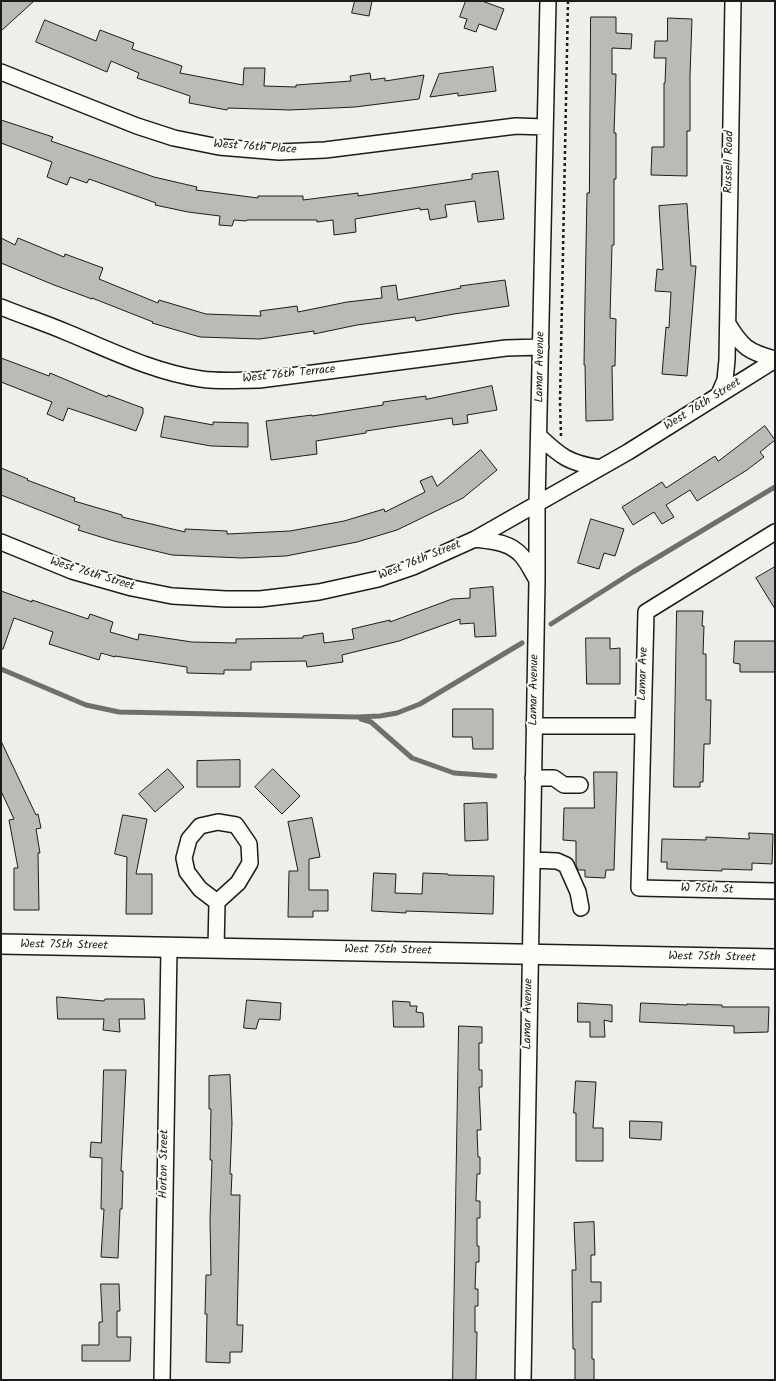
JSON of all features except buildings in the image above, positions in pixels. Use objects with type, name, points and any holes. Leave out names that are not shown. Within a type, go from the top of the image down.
[{"type":"main road","name":"West 75th Street","points":[[1,944],[775,959]]},
{"type":"street","name":"Lamar Avenue","points":[[523,1380],[537,580],[537,504],[548,1]]},
{"type":"street","name":"Russell Road","points":[[719,394],[725,380],[728,324],[733,1]]},
{"type":"street","name":"West 76th Place","points":[[1,72],[136,126],[174,138],[219,147],[279,152],[326,150],[516,126],[545,127]]},
{"type":"street","name":"West 76th Terrace","points":[[1,307],[148,366],[179,375],[217,380],[258,380],[506,348],[541,347]]},
{"type":"street","points":[[728,324],[737,339],[746,348],[758,355],[775,359]]},
{"type":"street","name":"West 76th Street","points":[[1,542],[72,571],[132,588],[172,596],[253,599],[319,592],[378,579],[413,567],[475,538],[537,504],[628,452],[775,359]]},
{"type":"street","points":[[539,436],[556,452],[564,457],[579,464],[600,468]]},
{"type":"street","name":"Lamar Ave","points":[[639,888],[646,612],[775,532]]},
{"type":"street","points":[[475,538],[500,542],[512,548],[522,556],[537,580]]},
{"type":"street","points":[[534,726],[642,726]]},
{"type":"street","points":[[533,778],[554,778],[564,785],[580,785]]},
{"type":"street","points":[[216,949],[217,902],[238,883],[250,863],[249,844],[236,825],[218,822],[200,826],[189,839],[184,858],[187,872],[200,889],[217,902]]},
{"type":"street","points":[[532,860],[557,861],[566,865],[578,892],[581,908]]},
{"type":"street","name":"W 75th St","points":[[639,888],[775,892]]},
{"type":"street","name":"Horton Street","points":[[162,1380],[169,948]]},
{"type":"path","points":[[563,441],[561,437],[560,402],[568,1]]},
{"type":"waterway","points":[[551,624],[633,572],[775,487]]},
{"type":"waterway","points":[[1,669],[86,705],[119,712],[357,717],[380,716],[397,713],[420,704],[522,643]]},
{"type":"waterway","points":[[361,719],[371,722],[412,758],[454,773],[495,776]]}]
